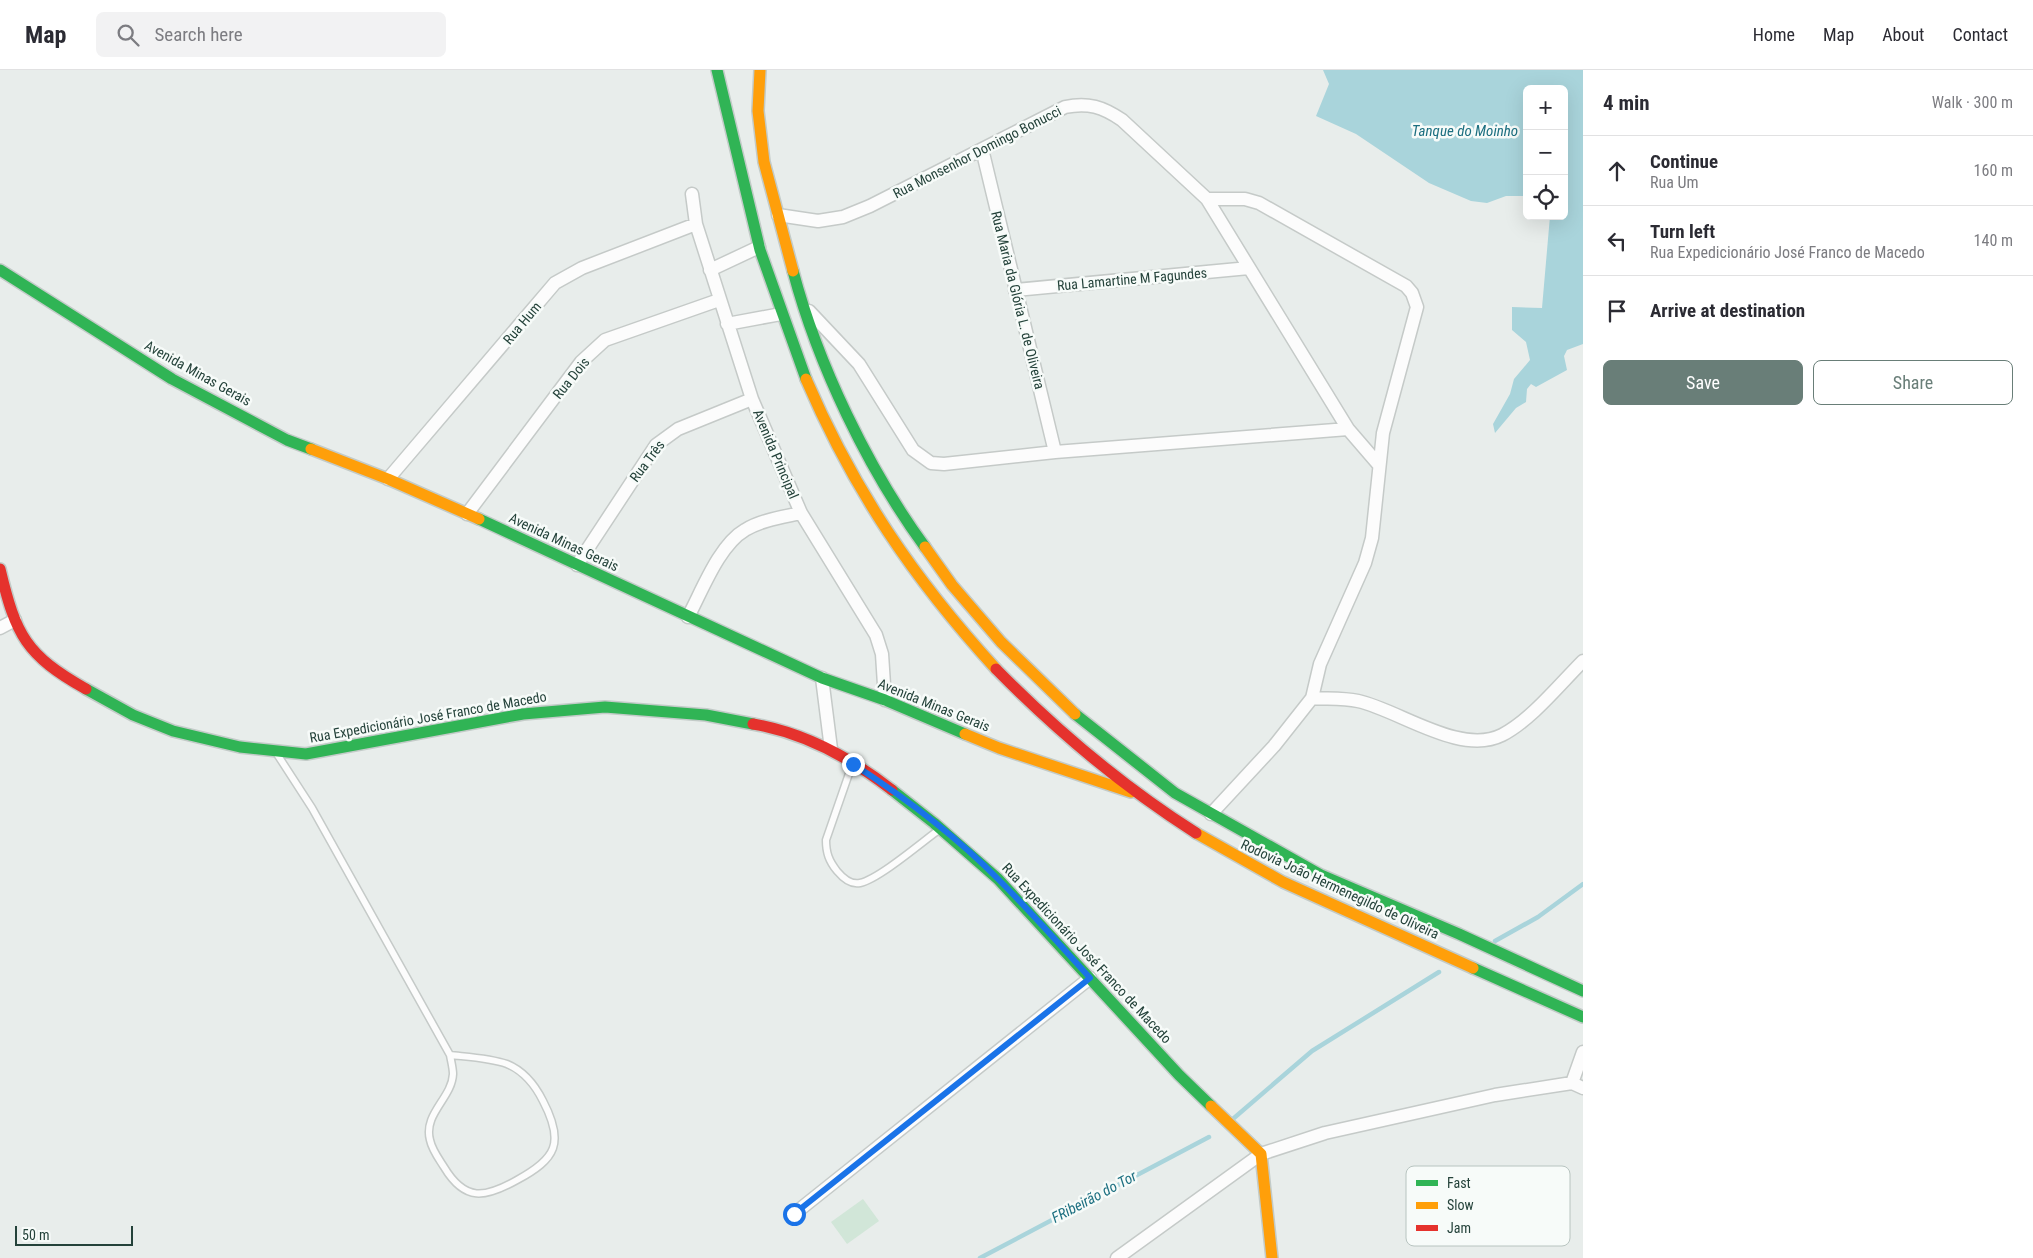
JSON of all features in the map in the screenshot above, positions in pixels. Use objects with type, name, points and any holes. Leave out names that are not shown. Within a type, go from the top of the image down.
[{"type":"street","name":"Rodovia João Hermenegildo de Oliveira","points":[[717,70],[729,115],[743,192],[781,314],[812,393],[845,460],[886,532],[921,582],[963,634],[1017,692],[1076,746],[1138,794],[1218,848],[1289,885],[1583,1018]]},
{"type":"street","name":"Rodovia João Hermenegildo de Oliveira","points":[[760,70],[758,111],[764,162],[802,304],[828,371],[868,455],[902,516],[952,585],[1001,642],[1079,718],[1175,793],[1321,875],[1459,934],[1583,991]]},
{"type":"street","name":"Rua Monsenhor Domingo Bonucci","points":[[778,215],[818,221],[843,216],[870,206],[1065,107],[1078,104],[1091,105],[1106,110],[1122,120],[1207,200],[1348,429],[1379,464]]},
{"type":"street","name":"Rua Maria da Glória L. de Oliveira","points":[[982,149],[1055,452]]},
{"type":"street","name":"Avenida Principal","points":[[692,194],[696,224],[752,399],[801,513],[876,635],[882,654],[885,700]]},
{"type":"street","points":[[1207,200],[1245,199],[1259,203],[1406,286],[1412,293],[1417,307],[1392,395],[1379,464],[1372,538],[1365,563],[1320,664],[1312,698],[1274,746],[1211,814]]},
{"type":"street","name":"Rua Hum","points":[[388,479],[556,283],[582,268],[696,224]]},
{"type":"street","points":[[710,270],[759,246]]},
{"type":"street","name":"Rua Lamartine M Fagundes","points":[[1015,290],[1249,268]]},
{"type":"street","name":"Avenida Minas Gerais","points":[[0,270],[172,379],[287,440],[388,479],[467,514],[822,678],[885,700],[999,748],[1138,794]]},
{"type":"street","name":"Rua Dois","points":[[467,514],[581,362],[605,340],[719,300]]},
{"type":"street","points":[[802,304],[859,364],[913,450],[931,463],[944,464],[1055,452],[1348,429]]},
{"type":"street","points":[[727,324],[781,314]]},
{"type":"street","name":"Rua Três","points":[[577,565],[656,445],[678,429],[752,399]]},
{"type":"street","points":[[688,617],[721,556],[737,536],[756,525],[801,513]]},
{"type":"street","name":"Rua Expedicionário José Franco de Macedo","points":[[0,569],[20,634],[38,657],[68,679],[134,715],[179,732],[276,753],[306,754],[523,714],[605,707],[706,715],[770,727],[830,749],[884,784],[941,828],[998,879],[1179,1075],[1261,1154]]},
{"type":"street","points":[[0,628],[15,620]]},
{"type":"street","points":[[1312,698],[1358,701],[1462,739],[1484,741],[1502,735],[1523,720],[1583,661]]},
{"type":"street","points":[[822,678],[830,749]]},
{"type":"street","points":[[794,1214],[1090,978]]},
{"type":"street","points":[[1124,1256],[1261,1154],[1325,1133],[1495,1095],[1578,1085],[1583,1052]]},
{"type":"street","points":[[1261,1154],[1272,1258]]},
{"type":"lane","points":[[276,753],[312,808],[450,1055],[453,1074],[429,1127],[430,1140],[435,1154],[459,1188],[480,1194],[498,1191],[545,1163],[554,1143],[553,1127],[548,1110],[539,1092],[517,1069],[505,1063],[450,1055]]},
{"type":"lane","points":[[853,764],[826,840],[829,862],[841,876],[852,883],[860,883],[875,876],[941,828]]},
{"type":"green space","points":[[863,1199],[879,1221],[847,1244],[831,1222]]},
{"type":"water","name":"Tanque do Moinho","points":[[1323,70],[1583,70],[1583,344],[1567,350],[1564,356],[1567,370],[1536,387],[1531,384],[1527,389],[1526,402],[1516,408],[1495,433],[1493,424],[1510,394],[1514,379],[1530,360],[1526,342],[1512,330],[1512,307],[1542,308],[1550,220],[1568,220],[1568,85],[1523,85],[1523,196],[1506,196],[1487,203],[1471,201],[1429,183],[1356,134],[1316,116],[1329,84]]},
{"type":"waterway","name":"FRibeirão do Tor","points":[[1495,941],[1538,917],[1583,884]]},
{"type":"waterway","name":"FRibeirão do Tor","points":[[1234,1118],[1312,1051],[1439,972]]},
{"type":"waterway","name":"FRibeirão do Tor","points":[[980,1258],[1209,1137]]},
{"type":"traffic: fast","points":[[717,70],[760,250],[806,379]]},
{"type":"traffic: fast","points":[[0,270],[172,379],[287,440],[311,449]]},
{"type":"traffic: fast","points":[[793,271],[816,343],[847,415],[884,484],[925,547]]},
{"type":"traffic: fast","points":[[479,519],[822,678],[885,700],[965,734]]},
{"type":"traffic: fast","points":[[86,689],[133,715],[173,731],[240,747],[306,754],[523,714],[605,707],[706,715],[753,724]]},
{"type":"traffic: fast","points":[[1075,714],[1175,793],[1321,875],[1459,934],[1583,991]]},
{"type":"traffic: fast","points":[[892,790],[934,823],[998,879],[1179,1075],[1211,1106]]},
{"type":"traffic: fast","points":[[1473,968],[1583,1017]]},
{"type":"traffic: slow","points":[[760,70],[758,111],[764,162],[793,271]]},
{"type":"traffic: slow","points":[[806,379],[844,459],[888,532],[938,601],[996,669]]},
{"type":"traffic: slow","points":[[311,449],[388,479],[479,519]]},
{"type":"traffic: slow","points":[[925,547],[952,585],[1001,642],[1075,714]]},
{"type":"traffic: slow","points":[[965,734],[999,748],[1131,792]]},
{"type":"traffic: slow","points":[[1196,833],[1283,882],[1473,968]]},
{"type":"traffic: slow","points":[[1211,1106],[1261,1154],[1272,1258]]},
{"type":"traffic: jam","points":[[0,569],[12,611],[18,627],[27,641],[37,654],[50,665],[86,689]]},
{"type":"traffic: jam","points":[[996,669],[1091,757],[1142,796],[1196,833]]},
{"type":"traffic: jam","points":[[753,724],[791,734],[827,748],[860,767],[892,790]]},
{"type":"route","points":[[794,1214],[1090,978],[998,879],[934,823],[884,784],[853,764]]}]
